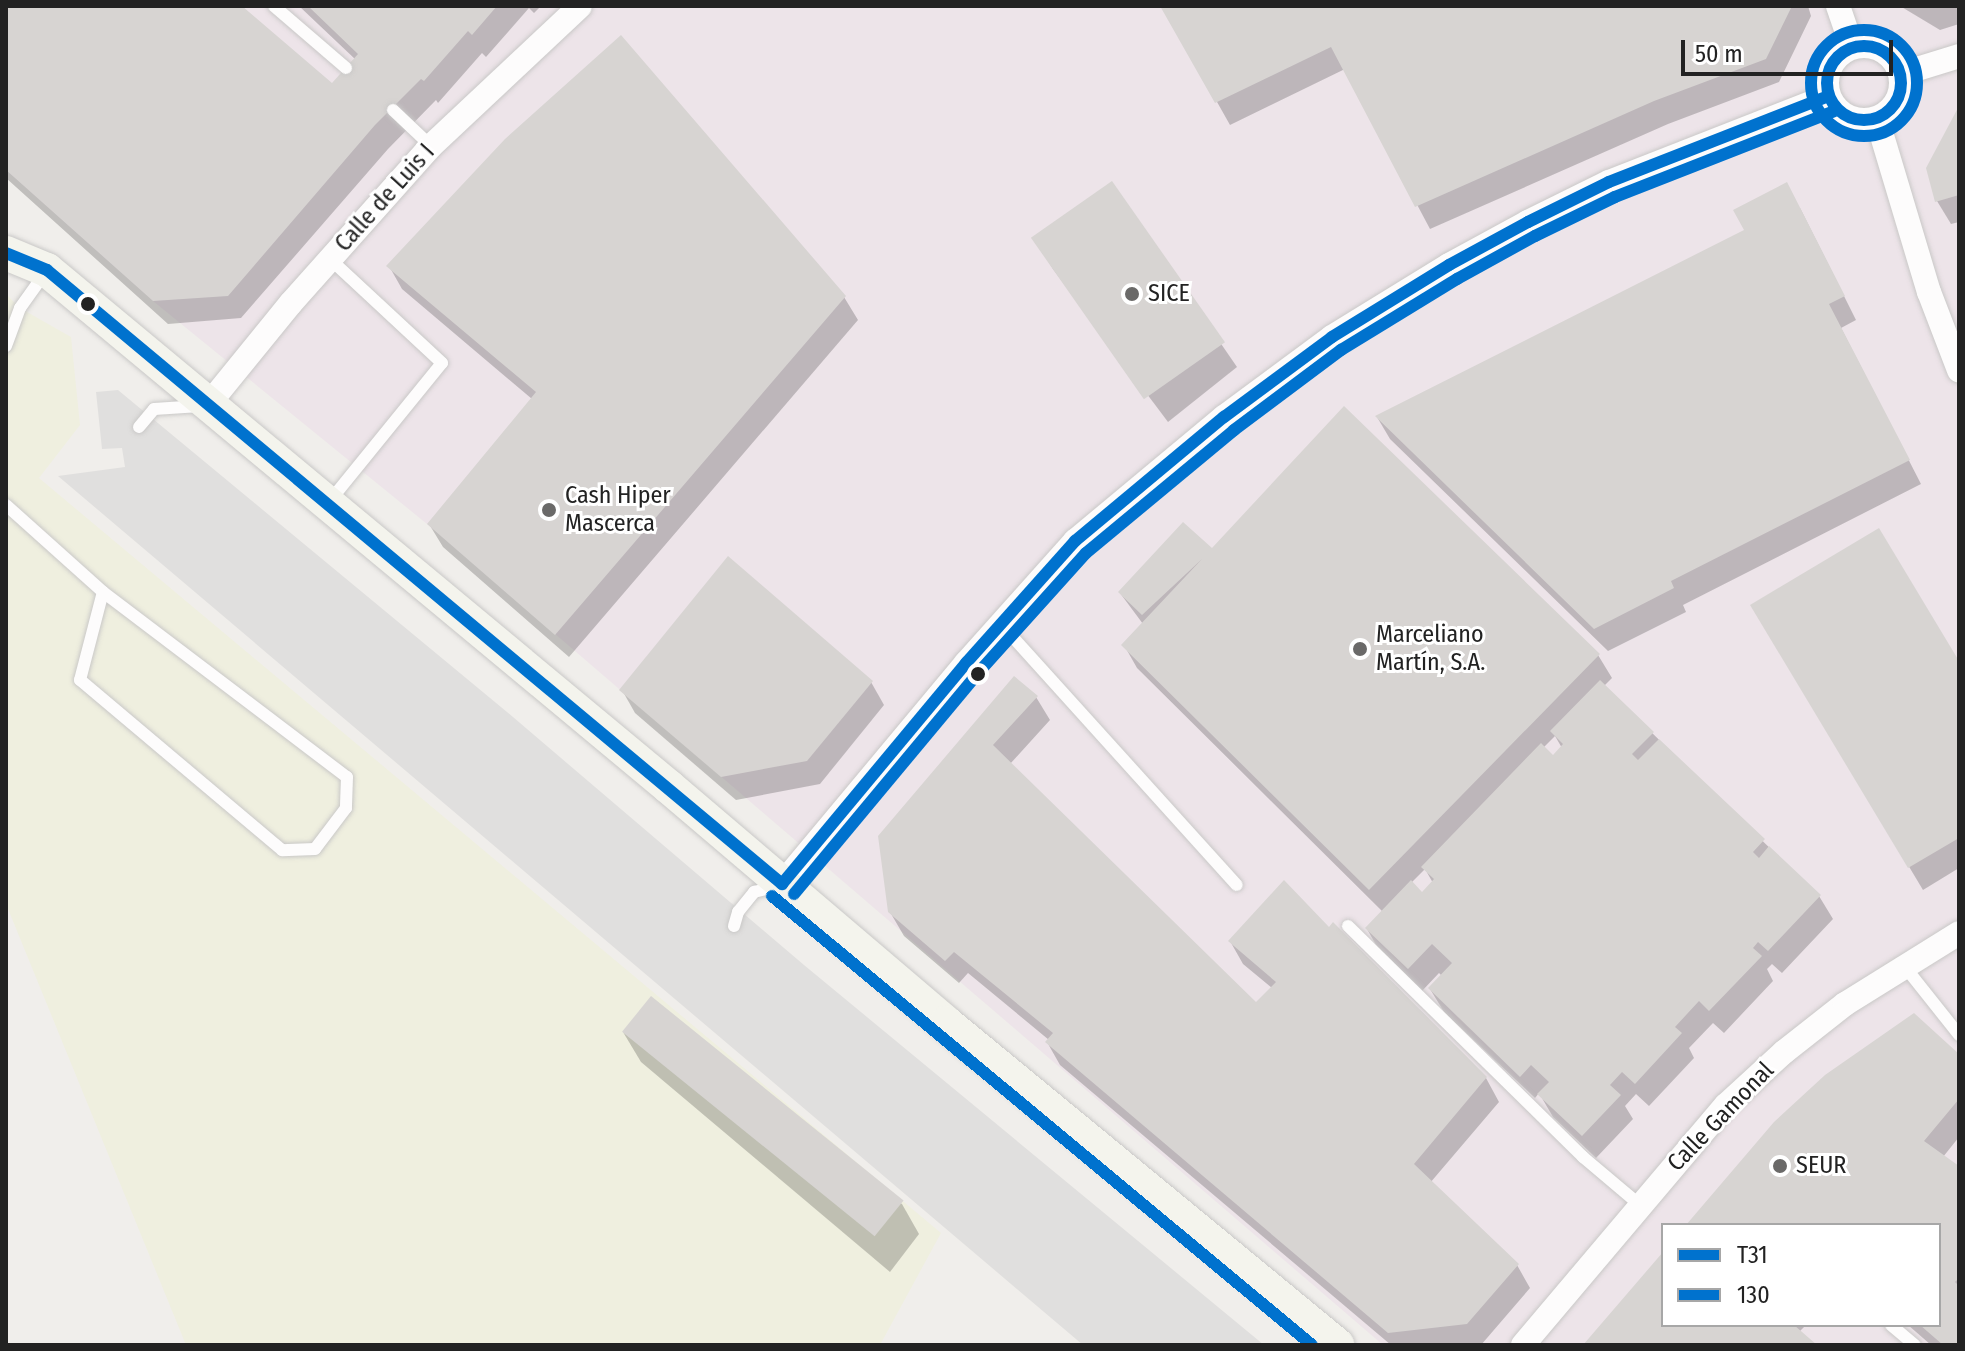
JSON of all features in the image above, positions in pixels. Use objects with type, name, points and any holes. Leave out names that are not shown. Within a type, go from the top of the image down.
[{"type":"street","name":"Calle de Luis I","points":[[208,405],[330,259],[431,146],[580,6]]},
{"type":"street","points":[[1838,6],[1852,47]]},
{"type":"street","points":[[1873,46],[1891,56],[1901,74],[1901,92],[1892,109],[1877,119],[1857,121],[1839,112],[1828,96],[1827,76],[1835,58],[1852,47],[1873,46]]},
{"type":"street","points":[[1901,74],[1959,56]]},
{"type":"street","points":[[782,884],[1000,623],[1075,541],[1224,417],[1332,337],[1449,265],[1596,188],[1828,96]]},
{"type":"street","points":[[1877,119],[1929,292],[1959,370]]},
{"type":"street","points":[[6,236],[1337,1345]]},
{"type":"street","points":[[6,253],[47,270]]},
{"type":"street","name":"Calle Gamonal","points":[[1523,1345],[1726,1105],[1784,1052],[1845,1004],[1959,933]]},
{"type":"lane","points":[[274,6],[346,68]]},
{"type":"lane","points":[[393,110],[431,146]]},
{"type":"lane","points":[[327,504],[442,363],[330,259]]},
{"type":"lane","points":[[6,346],[20,308],[47,270]]},
{"type":"lane","points":[[139,427],[154,409],[208,405]]},
{"type":"lane","points":[[6,505],[103,592],[347,777],[346,808],[315,849],[282,850],[80,680],[103,592]]},
{"type":"lane","points":[[1000,623],[1237,885]]},
{"type":"lane","points":[[734,926],[738,912],[754,892],[782,884]]},
{"type":"lane","points":[[1348,926],[1583,1157],[1640,1205]]},
{"type":"lane","points":[[1905,967],[1959,1035]]},
{"type":"lane","points":[[1893,1327],[1915,1345]]},
{"type":"shaded area","points":[[6,6],[1959,6],[1959,1345],[1383,1345],[427,524],[153,301],[6,170]]},
{"type":"shaded area","points":[[118,390],[507,712],[804,965],[1264,1345],[1083,1345],[58,476],[125,467],[122,448],[102,449],[96,392]]},
{"type":"green space","points":[[6,294],[20,308],[71,337],[80,425],[39,478],[941,1233],[880,1345],[186,1345],[6,904]]},
{"type":"building","points":[[6,6],[242,6],[332,83],[358,54],[308,6],[497,6],[472,35],[468,31],[424,81],[421,79],[375,125],[228,296],[153,301],[6,170]]},
{"type":"building","points":[[1160,6],[1792,6],[1766,59],[1654,101],[1415,207],[1331,47],[1215,103]]},
{"type":"building","points":[[621,35],[846,296],[555,635],[427,524],[536,392],[386,266],[505,139]]},
{"type":"building","points":[[1959,106],[1959,195],[1935,202],[1926,168]]},
{"type":"building","name":"SICE","points":[[1112,181],[1225,342],[1144,399],[1031,238]]},
{"type":"building","points":[[1787,182],[1845,296],[1829,304],[1910,460],[1671,581],[1674,588],[1594,629],[1375,416],[1744,230],[1733,210]]},
{"type":"building","name":"Marceliano Martín, S.A.","points":[[1344,406],[1600,654],[1369,890],[1121,645],[1202,559],[1142,615],[1118,592],[1183,522],[1212,548]]},
{"type":"building","points":[[1879,528],[1959,661],[1959,838],[1908,868],[1750,605]]},
{"type":"building","points":[[728,556],[873,681],[807,761],[721,777],[619,690]]},
{"type":"building","points":[[1014,676],[1038,696],[993,745],[1256,1002],[1276,982],[1228,941],[1284,880],[1329,927],[1333,922],[1487,1077],[1414,1164],[1519,1264],[1467,1324],[1388,1333],[1045,1042],[1053,1033],[954,952],[945,961],[888,912],[878,836]]},
{"type":"building","points":[[1600,680],[1654,732],[1632,754],[1638,760],[1659,739],[1765,839],[1753,852],[1759,858],[1769,846],[1821,895],[1768,951],[1758,942],[1753,948],[1762,956],[1709,1011],[1699,1001],[1675,1027],[1682,1033],[1635,1084],[1622,1072],[1610,1085],[1621,1095],[1582,1136],[1537,1094],[1549,1082],[1531,1065],[1520,1077],[1428,988],[1452,963],[1432,944],[1408,969],[1365,928],[1411,880],[1422,892],[1434,879],[1421,867],[1541,743],[1553,755],[1563,744],[1550,731]]},
{"type":"building","points":[[651,996],[904,1201],[875,1236],[622,1032]]},
{"type":"building","points":[[1914,1013],[1959,1054],[1959,1099],[1924,1141],[1959,1166],[1959,1278],[1955,1282],[1959,1286],[1959,1345],[1943,1345],[1922,1327],[1941,1327],[1941,1223],[1688,1223],[1774,1122],[1825,1075]]},
{"type":"building","points":[[1661,1254],[1661,1327],[1796,1327],[1817,1345],[1583,1345]]},
{"type":"transit line","name":"130","points":[[1864,30],[1884,34],[1902,45],[1913,63],[1917,83],[1913,103],[1902,121],[1884,132],[1864,136],[1844,132],[1826,121],[1815,103],[1811,83],[1815,63],[1826,45],[1844,34],[1864,30]]},
{"type":"transit line","name":"T31","points":[[1864,46],[1885,52],[1895,62],[1901,83],[1895,104],[1885,114],[1864,120],[1843,114],[1833,104],[1827,83],[1833,62],[1843,52],[1864,46]]},
{"type":"transit line","name":"T31","points":[[782,884],[966,663],[1075,541],[1224,417],[1332,337],[1449,265],[1528,222],[1609,182],[1828,96]]},
{"type":"transit line","name":"130","points":[[794,894],[978,673],[1086,553],[1234,430],[1341,350],[1457,279],[1535,236],[1615,197],[1834,111]]},
{"type":"transit line","name":"T31","points":[[6,253],[47,270],[782,884]]},
{"type":"transit line","name":"130","points":[[772,896],[1312,1345]]},
{"type":"place","name":"SICE","points":[[1132,294]]},
{"type":"place","name":"Cash Hiper Mascerca","points":[[549,510]]},
{"type":"place","name":"Marceliano Martín, S.A.","points":[[1360,649]]},
{"type":"place","name":"SEUR","points":[[1780,1166]]}]
